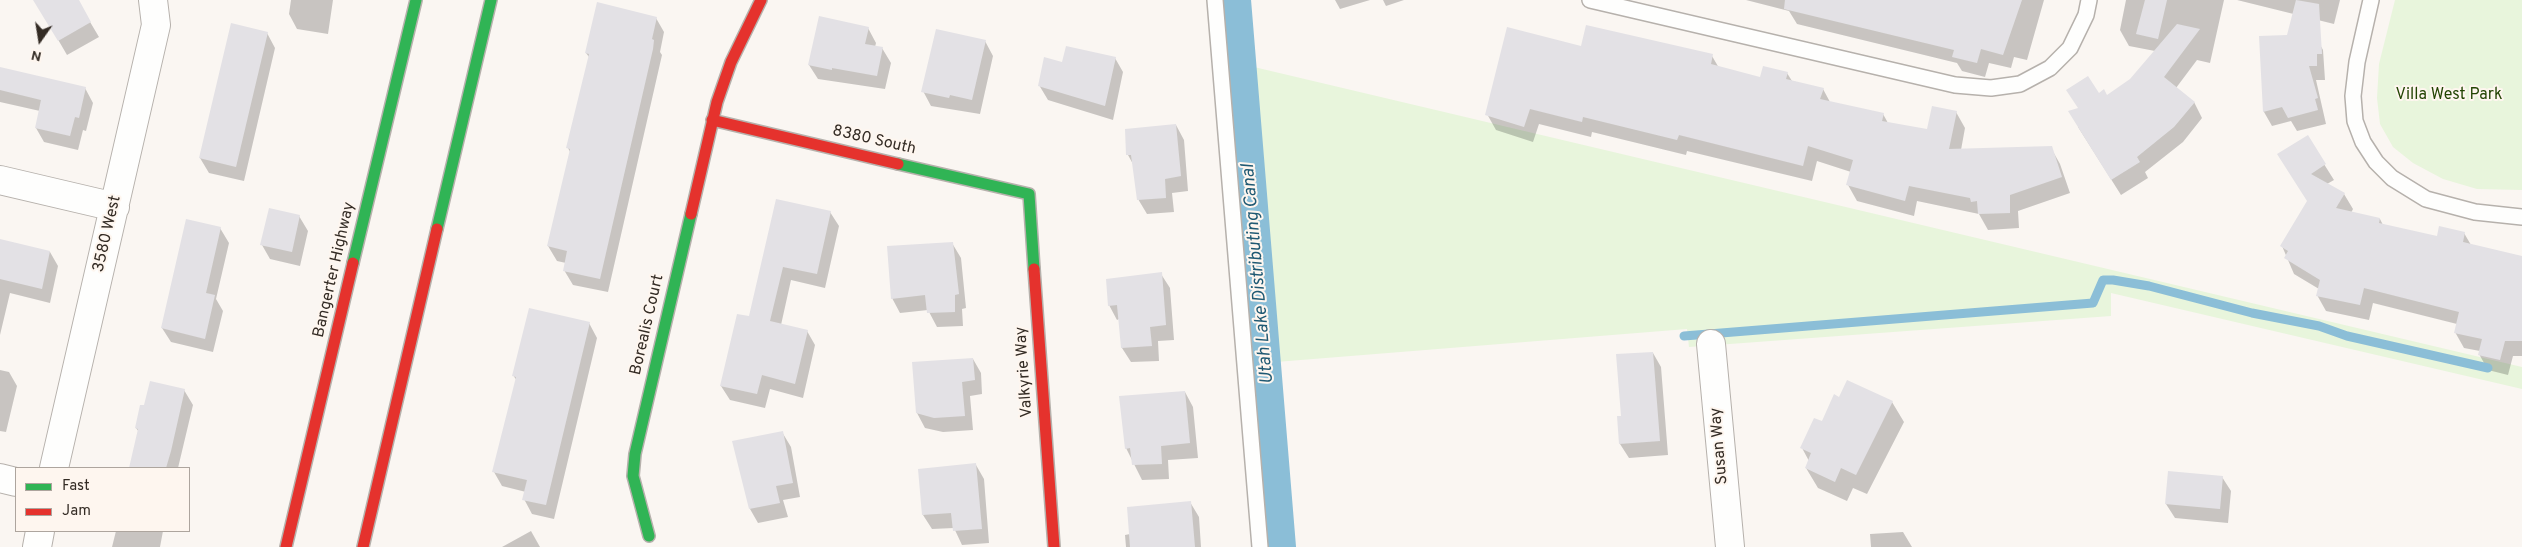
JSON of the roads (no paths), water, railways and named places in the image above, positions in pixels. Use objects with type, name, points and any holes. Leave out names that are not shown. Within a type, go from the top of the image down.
[{"type":"main road","name":"Bangerter Highway","points":[[286,547],[416,0]]},
{"type":"main road","points":[[363,547],[491,0]]},
{"type":"main road","name":"Borealis Court","points":[[649,536],[634,486],[633,465],[712,120],[723,83],[761,0]]},
{"type":"main road","name":"8380 South","points":[[712,120],[1029,194]]},
{"type":"main road","name":"Valkyrie Way","points":[[1029,194],[1054,547]]},
{"type":"street","name":"3580 West","points":[[54,467],[156,25],[153,0]]},
{"type":"street","points":[[0,180],[115,207]]},
{"type":"street","name":"Susan Way","points":[[1711,344],[1730,547]]},
{"type":"street","points":[[0,478],[15,482]]},
{"type":"street","points":[[37,547],[40,532]]},
{"type":"lane","points":[[1216,0],[1260,547]]},
{"type":"lane","points":[[1590,0],[1956,85],[1991,88],[2020,84],[2050,68],[2070,48],[2086,15],[2089,0]]},
{"type":"lane","points":[[2371,0],[2357,62],[2353,96],[2355,121],[2363,142],[2376,162],[2392,178],[2426,199],[2475,212],[2522,217]]},
{"type":"waterway","name":"Utah Lake Distributing Canal","points":[[1236,0],[1281,547]]},
{"type":"waterway","points":[[1684,336],[2093,303],[2103,280],[2113,280],[2149,286],[2252,313],[2319,326],[2347,336],[2488,368]]},
{"type":"park label","name":"Villa West Park","points":[[2449,96]]}]
